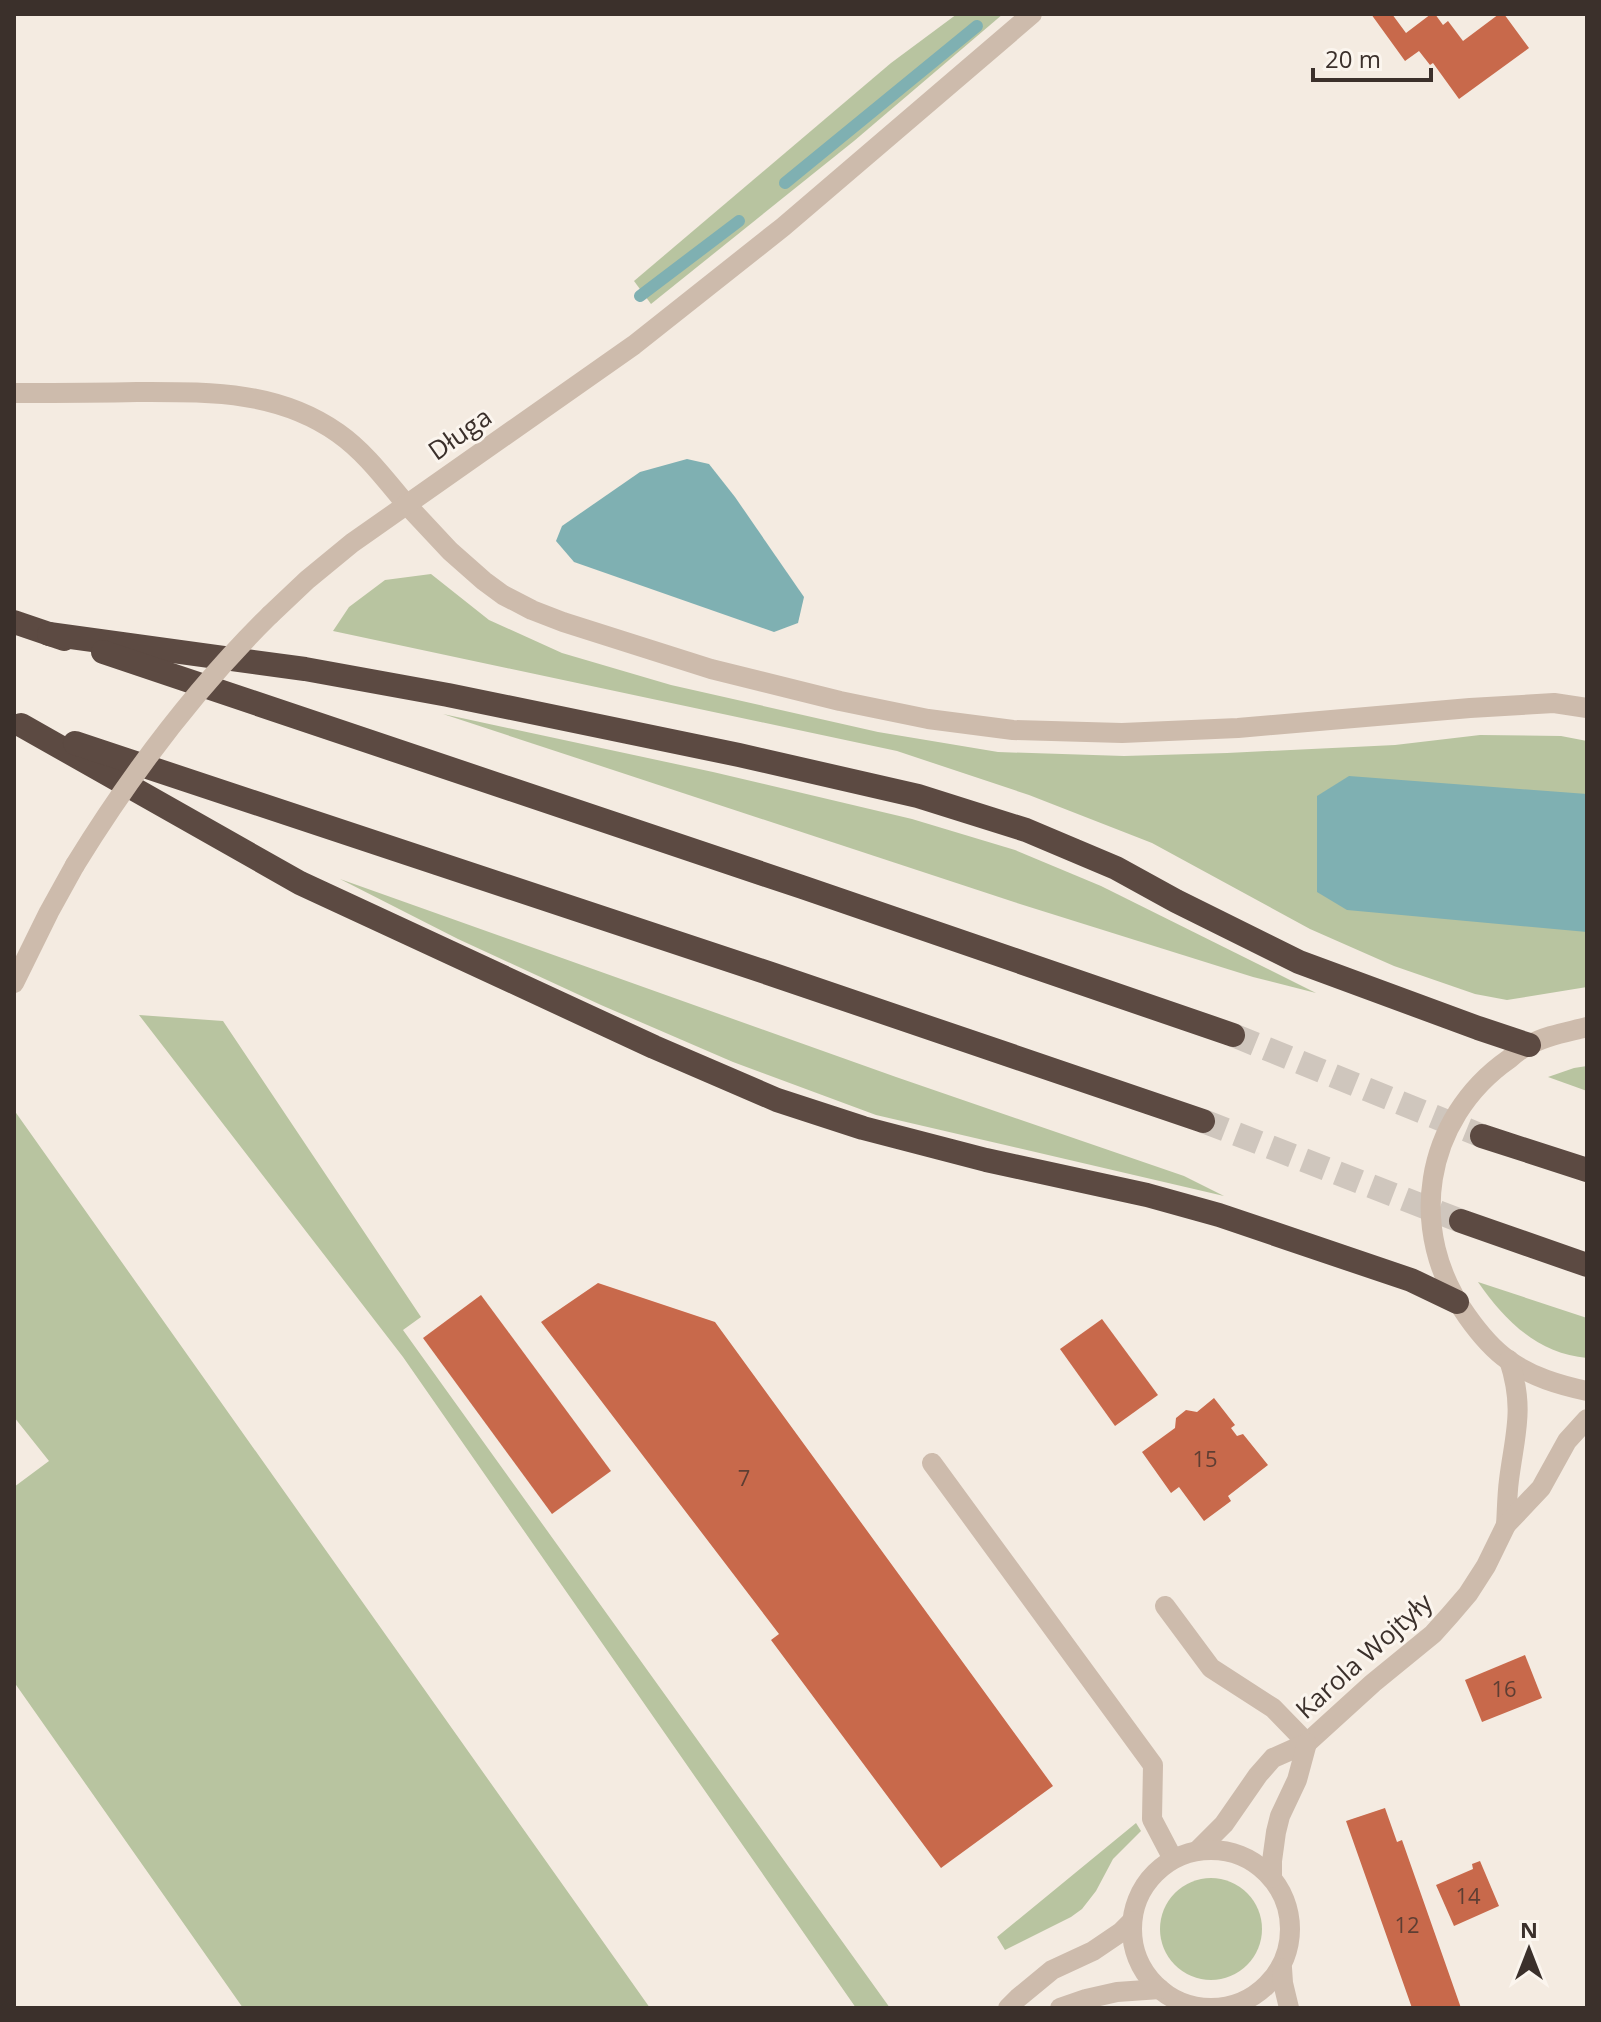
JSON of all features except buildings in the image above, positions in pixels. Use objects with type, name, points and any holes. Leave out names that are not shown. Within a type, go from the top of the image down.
[{"type":"highway","points":[[14,622],[1233,1035]]},
{"type":"highway","points":[[49,634],[334,674],[739,755],[918,796],[1026,830],[1116,868],[1299,962],[1529,1045]]},
{"type":"highway","points":[[17,724],[1203,1121]]},
{"type":"highway","points":[[17,724],[300,883],[654,1047],[777,1100],[863,1128],[1219,1215],[1411,1280],[1457,1302]]},
{"type":"highway","points":[[1482,1136],[1587,1170]]},
{"type":"highway","points":[[1461,1221],[1587,1265]]},
{"type":"street","name":"Długa","points":[[14,983],[75,865],[119,796],[174,722],[270,615],[352,543],[634,345],[783,227],[1032,14]]},
{"type":"street","points":[[14,393],[207,392],[256,397],[302,412],[338,432],[365,455],[450,551],[484,581],[532,610],[603,636],[711,669],[928,719],[1013,730],[1122,733],[1238,728],[1554,703],[1587,708]]},
{"type":"street","points":[[1587,1027],[1556,1034],[1529,1045],[1497,1067],[1473,1090],[1454,1118],[1439,1150],[1432,1182],[1430,1216],[1435,1250],[1444,1279],[1483,1338],[1509,1360],[1535,1375],[1587,1391]]},
{"type":"street","name":"Karola Wojtyły","points":[[1506,1525],[1509,1480],[1519,1418],[1515,1379],[1509,1360]]},
{"type":"street","name":"Karola Wojtyły","points":[[1199,1849],[1224,1824],[1273,1758],[1307,1743],[1433,1634],[1468,1594],[1506,1525],[1541,1488],[1567,1441],[1587,1419]]},
{"type":"street","points":[[932,1463],[1153,1765],[1152,1819],[1173,1859]]},
{"type":"street","points":[[1165,1606],[1211,1668],[1273,1708],[1307,1743]]},
{"type":"street","name":"Karola Wojtyły","points":[[1272,1878],[1280,1816],[1297,1780],[1307,1743]]},
{"type":"street","points":[[1199,1849],[1215,1849],[1247,1858],[1272,1878],[1288,1907],[1290,1940],[1282,1968],[1261,1992],[1229,2005],[1213,2007],[1173,1998],[1148,1977],[1131,1938],[1135,1907],[1149,1879],[1173,1859],[1199,1849]]},
{"type":"street","points":[[1008,2008],[1052,1970],[1108,1941],[1132,1921]]},
{"type":"street","points":[[1282,1968],[1289,2008]]},
{"type":"street","points":[[1060,2008],[1117,1992],[1160,1989]]},
{"type":"green space","points":[[957,14],[1003,14],[854,141],[651,304],[634,281],[891,63]]},
{"type":"green space","points":[[431,574],[489,620],[562,653],[671,685],[878,732],[998,752],[1124,756],[1227,753],[1395,745],[1480,735],[1561,736],[1587,741],[1587,987],[1507,1000],[1475,994],[1394,966],[1310,929],[1152,843],[1029,795],[897,751],[333,631],[349,607],[385,580]]},
{"type":"green space","points":[[443,714],[912,819],[1015,850],[1101,886],[1316,993],[1253,977],[1014,902]]},
{"type":"green space","points":[[340,879],[1184,1176],[1224,1196],[876,1115],[733,1062],[601,1005],[458,939]]},
{"type":"green space","points":[[139,1015],[223,1021],[421,1317],[403,1330],[890,2008],[856,2008],[403,1357]]},
{"type":"green space","points":[[1587,1066],[1587,1091],[1548,1077],[1574,1068]]},
{"type":"green space","points":[[14,1110],[650,2008],[243,2008],[14,1682],[14,1487],[49,1461],[14,1417]]},
{"type":"green space","points":[[1478,1282],[1587,1318],[1587,1358],[1553,1350],[1524,1333],[1499,1309]]},
{"type":"green space","points":[[1136,1823],[1141,1831],[1113,1859],[1096,1891],[1082,1909],[1005,1950],[997,1937]]},
{"type":"green space","points":[[1211,1878],[1240,1886],[1254,1900],[1262,1929],[1254,1958],[1240,1972],[1211,1980],[1182,1972],[1168,1958],[1160,1929],[1168,1900],[1182,1886]]},
{"type":"water","points":[[687,459],[709,464],[804,597],[798,623],[774,632],[574,562],[556,541],[562,526],[640,472]]},
{"type":"water","points":[[1349,776],[1587,794],[1587,932],[1347,910],[1317,892],[1317,796]]},
{"type":"waterway","points":[[785,183],[977,26]]},
{"type":"waterway","points":[[640,296],[739,221]]},
{"type":"tunnel","points":[[1233,1035],[1482,1136]]},
{"type":"tunnel","points":[[1203,1121],[1461,1221]]}]
